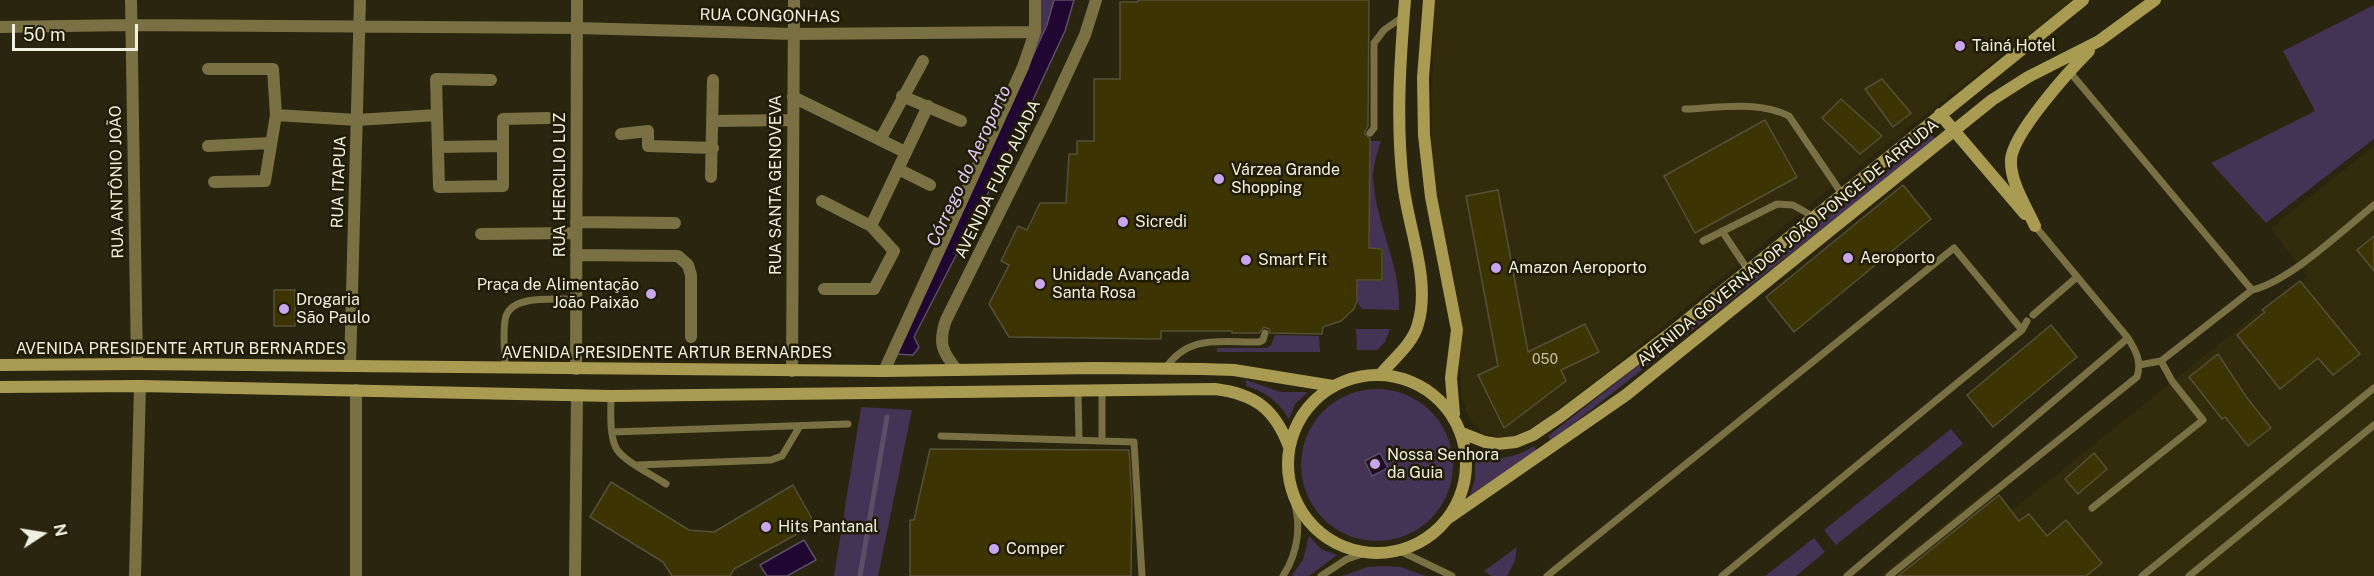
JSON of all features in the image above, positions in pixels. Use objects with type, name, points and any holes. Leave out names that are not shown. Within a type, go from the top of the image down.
[{"type":"main road","points":[[1380,375],[1415,334],[1421,308],[1422,289],[1403,185],[1400,151],[1398,81],[1405,0]]},
{"type":"main road","points":[[1429,0],[1423,78],[1424,135],[1431,197],[1457,330],[1451,378],[1455,418]]},
{"type":"main road","name":"AVENIDA GOVERNADOR JOÃO PONCE DE ARRUDA","points":[[1462,433],[1497,444],[1516,442],[1533,435],[1672,332],[2083,0]]},
{"type":"main road","name":"AVENIDA GOVERNADOR JOÃO PONCE DE ARRUDA","points":[[1447,519],[1626,395],[1992,100],[2020,82],[2099,41],[2155,0]]},
{"type":"main road","points":[[2035,226],[2013,173],[2011,160],[2013,150],[2069,71],[2099,41]]},
{"type":"main road","points":[[1940,114],[2035,226]]},
{"type":"main road","name":"AVENIDA PRESIDENTE ARTUR BERNARDES","points":[[0,365],[137,364],[792,371],[1229,370],[1333,386]]},
{"type":"main road","points":[[1380,375],[1408,380],[1426,389],[1441,401],[1455,418],[1468,452],[1466,475],[1461,494],[1447,519],[1425,538],[1398,550],[1369,552],[1341,545],[1324,536],[1310,523],[1293,499],[1287,476],[1289,447],[1295,429],[1317,398],[1333,386],[1351,379],[1380,375]]},
{"type":"main road","points":[[0,387],[140,386],[611,396],[1215,389],[1253,398],[1269,411],[1279,425],[1289,447]]},
{"type":"street","name":"RUA ANTÔNIO JOÃO","points":[[131,0],[137,364]]},
{"type":"street","name":"RUA ITAPUA","points":[[350,366],[360,0]]},
{"type":"street","name":"RUA HERCILIO LUZ","points":[[576,369],[577,0]]},
{"type":"street","name":"RUA SANTA GENOVEVA","points":[[792,371],[794,0]]},
{"type":"street","name":"AVENIDA FUAD AUADA","points":[[884,371],[1023,66],[1035,32],[1035,0]]},
{"type":"street","name":"AVENIDA FUAD AUADA","points":[[957,370],[943,349],[941,334],[946,320],[1049,113],[1085,35],[1096,0]]},
{"type":"street","name":"RUA CONGONHAS","points":[[0,27],[360,26],[434,29],[577,28],[794,34],[1035,32]]},
{"type":"street","points":[[880,140],[923,61]]},
{"type":"street","points":[[208,69],[273,69],[276,115],[265,181],[214,182]]},
{"type":"street","points":[[491,80],[436,79],[439,187],[503,186],[503,119],[548,118]]},
{"type":"street","points":[[711,177],[714,121],[713,80]]},
{"type":"street","points":[[902,96],[961,121]]},
{"type":"street","points":[[793,97],[905,152]]},
{"type":"street","points":[[871,226],[900,170],[905,152],[928,106]]},
{"type":"street","points":[[276,115],[357,120],[437,115]]},
{"type":"street","points":[[714,121],[793,120]]},
{"type":"street","points":[[621,134],[648,131],[648,146],[713,148]]},
{"type":"street","points":[[208,146],[271,143]]},
{"type":"street","points":[[438,147],[503,146]]},
{"type":"street","points":[[900,170],[930,185]]},
{"type":"street","points":[[822,201],[871,226],[894,251],[874,289],[824,289]]},
{"type":"street","points":[[481,234],[576,227],[675,224]]},
{"type":"street","points":[[576,255],[678,256],[688,265],[691,275],[691,337]]},
{"type":"street","points":[[135,576],[140,386]]},
{"type":"street","points":[[356,390],[356,576]]},
{"type":"street","points":[[575,576],[577,395]]},
{"type":"lane","points":[[1370,133],[1374,128],[1374,44],[1381,33],[1404,16]]},
{"type":"lane","points":[[2069,71],[2252,290]]},
{"type":"lane","points":[[1685,109],[1765,107],[1778,110],[1789,116],[1842,194]]},
{"type":"lane","points":[[1703,241],[1777,204],[1792,205],[1814,217]]},
{"type":"lane","points":[[2139,365],[2161,361],[2252,290],[2266,287],[2374,205]]},
{"type":"lane","points":[[1889,576],[2134,380],[2139,365],[2134,347],[2035,226]]},
{"type":"lane","points":[[1722,231],[1748,270]]},
{"type":"lane","points":[[1547,576],[1954,248],[2022,330]]},
{"type":"lane","points":[[2033,315],[2078,277]]},
{"type":"lane","points":[[505,368],[506,317],[512,305],[522,301],[576,299]]},
{"type":"lane","points":[[1722,576],[2022,330],[2027,321]]},
{"type":"lane","points":[[1165,369],[1175,355],[1192,345],[1209,342],[1259,342],[1263,340],[1265,333]]},
{"type":"lane","points":[[1847,576],[2128,338]]},
{"type":"lane","points":[[2092,508],[2203,420],[2172,381],[2161,361]]},
{"type":"lane","points":[[2142,576],[2374,388]]},
{"type":"lane","points":[[1078,390],[1079,440]]},
{"type":"lane","points":[[1102,390],[1102,441]]},
{"type":"lane","points":[[611,396],[612,432],[616,449],[626,459],[666,483]]},
{"type":"lane","points":[[612,432],[848,424]]},
{"type":"lane","points":[[2189,576],[2374,425]]},
{"type":"lane","points":[[636,465],[771,460],[782,456],[800,426]]},
{"type":"lane","points":[[941,436],[1134,442],[1142,576]]},
{"type":"lane","points":[[1283,576],[1293,555],[1297,538],[1298,517],[1293,499]]},
{"type":"lane","points":[[1398,550],[1452,576]]},
{"type":"lane","points":[[1321,576],[1347,559],[1369,552]]},
{"type":"shaded area","points":[[1041,0],[1054,0],[1047,25],[895,354],[1041,22]]},
{"type":"shaded area","points":[[1054,0],[1074,0],[1065,31],[1005,160],[914,337],[919,347],[913,355],[895,354],[1047,25]]},
{"type":"shaded area","points":[[1434,0],[2073,0],[1822,195],[1615,366],[1520,435],[1499,437],[1482,433],[1469,419],[1461,396],[1460,359],[1463,335],[1445,251],[1431,156]]},
{"type":"shaded area","points":[[2374,5],[2374,139],[2266,223],[2211,163],[2315,111],[2283,51]]},
{"type":"shaded area","points":[[1932,135],[1936,140],[1551,441],[1548,436]]},
{"type":"shaded area","points":[[1370,141],[1381,141],[1373,178],[1378,211],[1396,276],[1399,310],[1362,309],[1358,304],[1358,281],[1383,281],[1383,248],[1370,248]]},
{"type":"shaded area","points":[[2374,146],[2374,576],[1880,576],[1991,486],[2011,511],[2269,304],[2307,277],[2271,228]]},
{"type":"shaded area","points":[[1356,329],[1390,329],[1385,342],[1377,350],[1357,350]]},
{"type":"shaded area","points":[[1275,335],[1319,336],[1320,352],[1217,352],[1217,348],[1267,348],[1271,345]]},
{"type":"shaded area","points":[[1246,380],[1281,392],[1308,392],[1295,404],[1289,419],[1271,398],[1246,386]]},
{"type":"shaded area","points":[[1377,389],[1406,394],[1431,411],[1448,436],[1453,465],[1448,494],[1431,519],[1406,536],[1377,541],[1348,536],[1323,519],[1306,494],[1301,465],[1306,436],[1323,411],[1348,394]]},
{"type":"shaded area","points":[[861,407],[912,410],[878,576],[834,576]]},
{"type":"shaded area","points":[[1951,429],[1963,444],[1836,545],[1824,530]]},
{"type":"shaded area","points":[[1534,446],[1537,451],[1470,495],[1475,479],[1475,456],[1506,457]]},
{"type":"shaded area","points":[[1380,453],[1388,468],[1372,476],[1365,461]]},
{"type":"shaded area","points":[[1309,536],[1321,549],[1337,555],[1309,576],[1294,576],[1292,575],[1303,560]]},
{"type":"shaded area","points":[[1814,538],[1825,552],[1796,576],[1765,576]]},
{"type":"shaded area","points":[[804,540],[816,560],[787,576],[767,576],[760,565]]},
{"type":"shaded area","points":[[1517,547],[1515,561],[1507,576],[1491,576],[1484,571]]},
{"type":"shaded area","points":[[1367,567],[1401,567],[1426,576],[1342,576]]},
{"type":"building","name":"Várzea Grande Shopping","points":[[1138,0],[1369,0],[1368,126],[1364,133],[1370,139],[1369,248],[1382,249],[1382,280],[1357,280],[1357,301],[1354,309],[1341,321],[1323,327],[1322,334],[1270,333],[1269,329],[1264,327],[1259,333],[1161,331],[1161,339],[1009,337],[989,304],[1009,265],[1001,261],[1018,226],[1027,230],[1040,203],[1066,203],[1069,154],[1077,154],[1077,141],[1094,141],[1094,79],[1120,79],[1120,2],[1138,2]]},
{"type":"building","points":[[1882,79],[1911,113],[1893,127],[1865,89]]},
{"type":"building","points":[[1841,99],[1882,136],[1860,154],[1822,118]]},
{"type":"building","points":[[1765,120],[1797,177],[1695,233],[1664,176]]},
{"type":"building","name":"Aeroporto","points":[[1903,185],[1931,219],[1794,332],[1766,297]]},
{"type":"building","points":[[1498,190],[1528,352],[1585,324],[1599,352],[1561,370],[1566,381],[1504,428],[1478,375],[1498,366],[1466,196]]},
{"type":"building","points":[[2374,236],[2374,271],[2357,250]]},
{"type":"building","points":[[2300,281],[2360,354],[2333,375],[2318,358],[2280,389],[2237,335],[2265,312],[2262,310]]},
{"type":"building","name":"Drogaria São Paulo","points":[[274,290],[295,290],[295,326],[274,326]]},
{"type":"building","points":[[2051,325],[2077,357],[1993,427],[1967,395]]},
{"type":"building","points":[[2218,354],[2247,398],[2271,428],[2248,446],[2225,417],[2222,419],[2189,377]]},
{"type":"building","points":[[930,449],[1129,450],[1132,498],[1131,576],[910,576],[910,520],[914,520]]},
{"type":"building","points":[[2094,453],[2107,469],[2078,494],[2065,479]]},
{"type":"building","name":"Hits Pantanal","points":[[611,482],[689,530],[714,532],[793,485],[815,524],[734,569],[730,576],[672,576],[663,562],[590,517]]},
{"type":"building","points":[[1999,495],[2019,521],[2029,514],[2047,536],[2066,520],[2102,563],[2086,576],[1898,576]]},
{"type":"waterway","name":"Córrego do Aeroporto","points":[[860,576],[887,417]]},
{"type":"place","name":"Tainá Hotel","points":[[1960,46]]},
{"type":"place","name":"Várzea Grande Shopping","points":[[1219,179]]},
{"type":"place","name":"Sicredi","points":[[1123,222]]},
{"type":"place","name":"Aeroporto","points":[[1848,258]]},
{"type":"place","name":"Smart Fit","points":[[1246,260]]},
{"type":"place","name":"Amazon Aeroporto","points":[[1496,268]]},
{"type":"place","name":"Unidade Avançada Santa Rosa","points":[[1040,284]]},
{"type":"place","name":"Praça de Alimentação João Paixão","points":[[651,294]]},
{"type":"place","name":"Drogaria São Paulo","points":[[284,309]]},
{"type":"place","name":"Nossa Senhora da Guia","points":[[1375,464]]},
{"type":"place","name":"Hits Pantanal","points":[[766,527]]},
{"type":"place","name":"Comper","points":[[994,549]]}]
